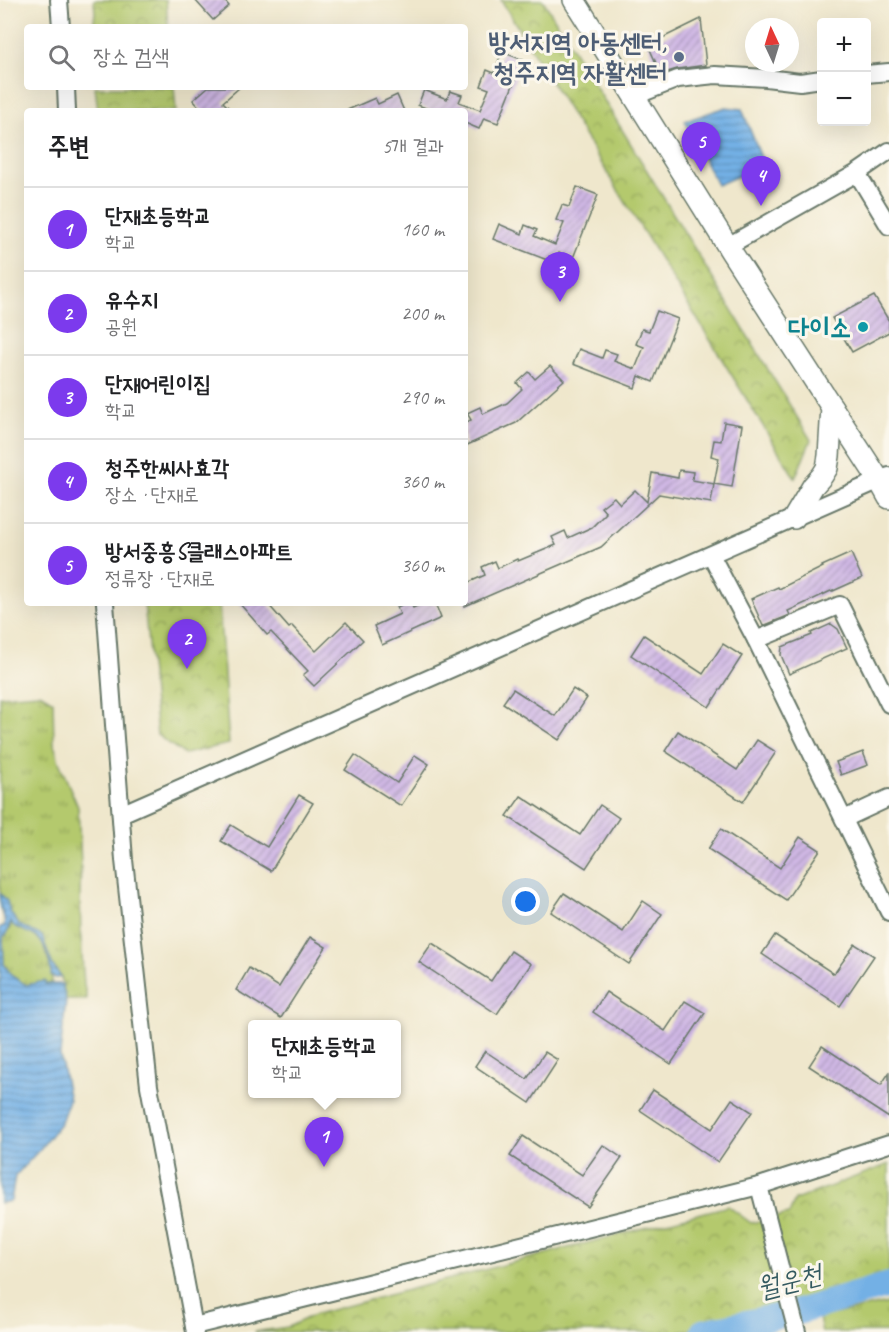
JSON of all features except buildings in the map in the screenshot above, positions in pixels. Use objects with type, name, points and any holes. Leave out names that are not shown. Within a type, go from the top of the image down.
[{"type":"street","points":[[59,0],[61,24]]},
{"type":"street","points":[[121,814],[794,518],[886,485],[832,407],[728,246],[574,0]]},
{"type":"street","points":[[871,74],[889,72]]},
{"type":"street","points":[[634,96],[678,80],[716,75],[800,82],[817,80]]},
{"type":"street","points":[[66,90],[68,108]]},
{"type":"street","points":[[728,246],[857,173],[889,151]]},
{"type":"street","points":[[857,173],[889,226]]},
{"type":"street","points":[[794,518],[827,468],[832,407]]},
{"type":"street","points":[[711,555],[756,640],[889,912]]},
{"type":"street","points":[[756,640],[840,604],[889,704]]},
{"type":"street","points":[[105,606],[125,872],[149,1086],[195,1329],[759,1186],[889,1144]]},
{"type":"street","points":[[844,819],[889,798]]},
{"type":"street","points":[[759,1186],[797,1332]]},
{"type":"green space","points":[[94,0],[166,0],[168,24],[93,24]]},
{"type":"green space","points":[[501,0],[543,0],[811,440],[795,478]]},
{"type":"green space","points":[[95,90],[174,90],[176,108],[98,108]]},
{"type":"green space","points":[[144,606],[219,606],[229,744],[184,754],[157,735]]},
{"type":"green space","points":[[40,693],[53,701],[54,744],[78,807],[81,939],[87,1000],[66,1000],[61,977],[53,966],[42,936],[19,925],[10,912],[7,901],[0,893],[0,696]]},
{"type":"green space","points":[[12,921],[18,929],[26,930],[42,942],[51,969],[52,982],[49,984],[26,985],[12,976],[4,964],[3,936],[9,930]]},
{"type":"green space","points":[[889,1164],[889,1275],[814,1303],[679,1332],[254,1332],[288,1327],[316,1314],[728,1206],[751,1223],[789,1214],[795,1200]]},
{"type":"green space","points":[[889,1303],[889,1332],[822,1332],[819,1317]]},
{"type":"water","points":[[726,107],[742,109],[764,165],[717,185],[685,121]]},
{"type":"water","points":[[0,893],[7,901],[10,912],[19,925],[42,936],[53,966],[61,977],[51,976],[47,954],[39,939],[14,926],[11,922],[3,937],[4,964],[12,976],[26,985],[45,981],[45,984],[62,984],[66,1000],[60,1055],[69,1100],[61,1122],[15,1176],[11,1201],[0,1203],[0,927],[4,926],[5,921]]},
{"type":"waterway","name":"월운천","points":[[703,1332],[794,1313],[889,1285]]},
{"type":"place","name":"방서지역 아동센터, 청주지역 자활센터","points":[[679,57]]},
{"type":"place","name":"방서중흥S클래스아파트","points":[[701,172]]},
{"type":"place","name":"청주한씨사효각","points":[[761,206]]},
{"type":"place","name":"단재어린이집","points":[[560,302]]},
{"type":"place","name":"다이소","points":[[863,327]]},
{"type":"place","name":"유수지","points":[[187,669]]},
{"type":"place","name":"단재초등학교","points":[[324,1167]]}]
